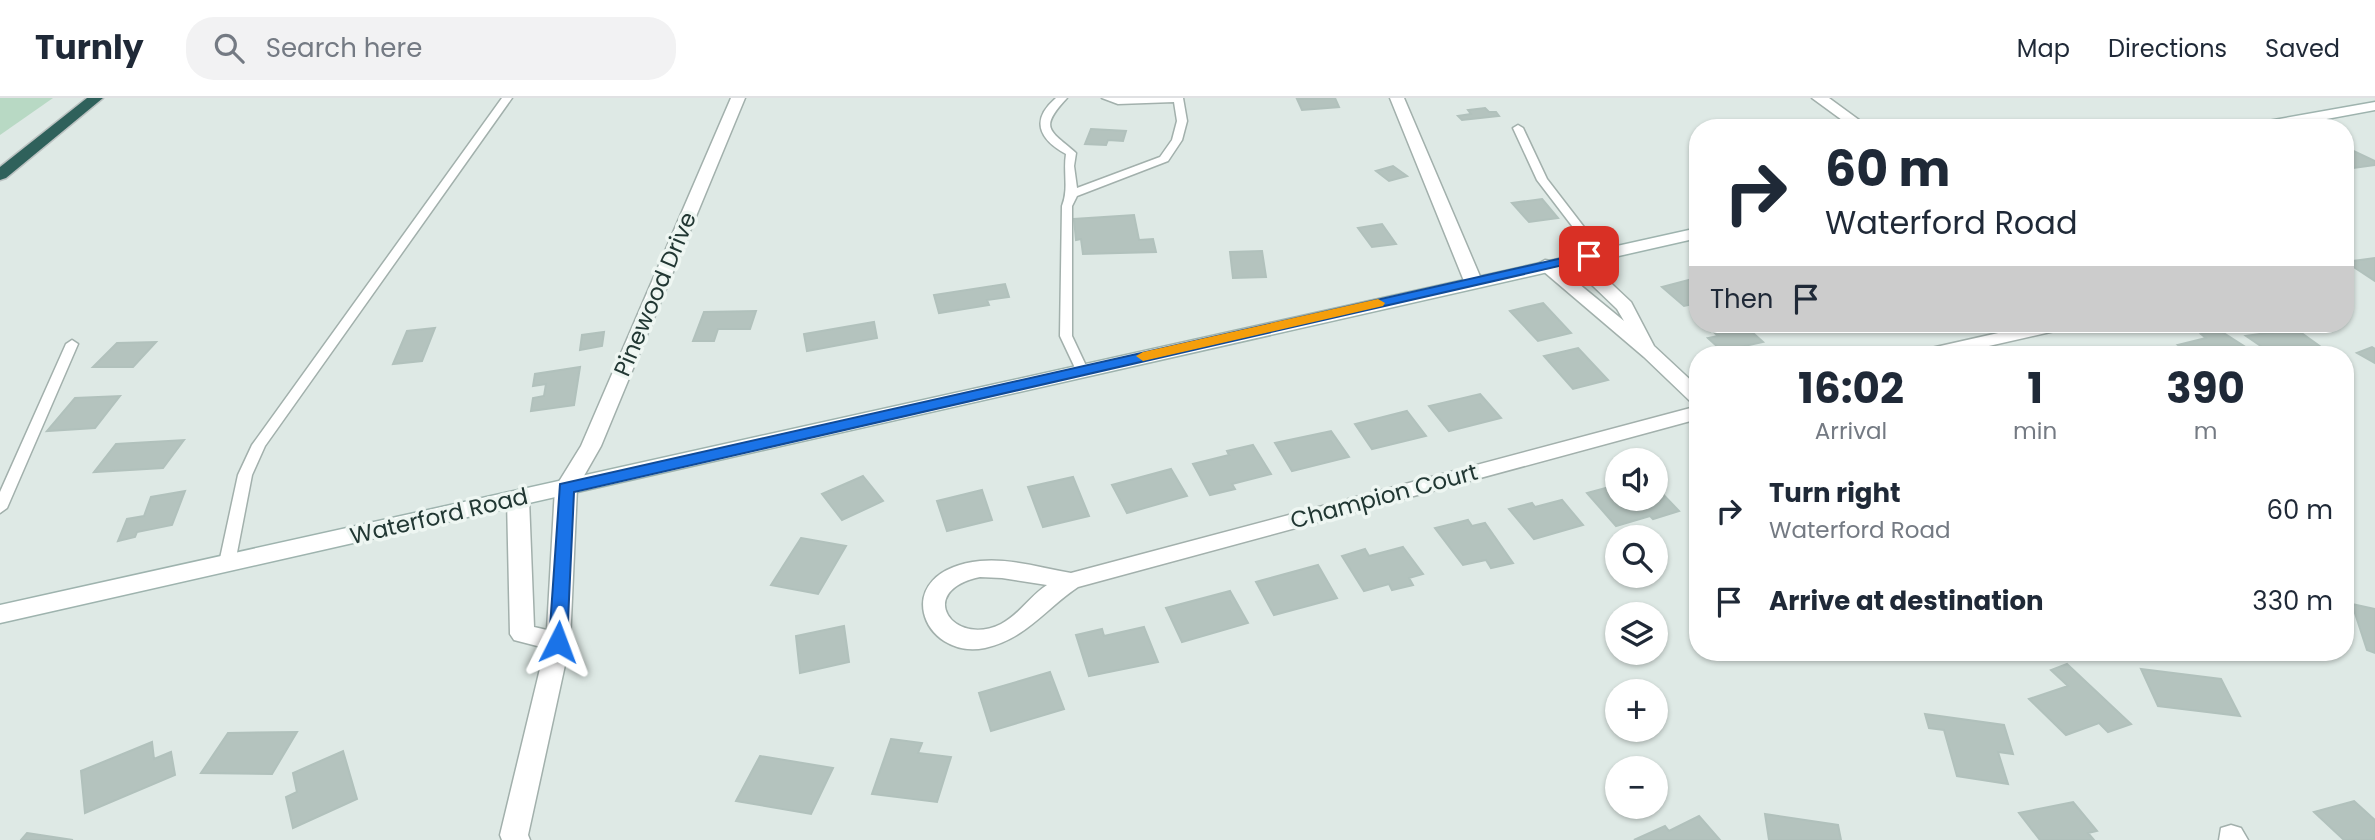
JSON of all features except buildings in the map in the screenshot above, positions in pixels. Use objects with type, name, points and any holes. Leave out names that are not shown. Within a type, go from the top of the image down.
[{"type":"highway","points":[[0,174],[96,98]]},
{"type":"street","name":"Pinewood Drive","points":[[566,488],[590,446],[738,98]]},
{"type":"street","points":[[1397,98],[1428,169],[1453,240],[1473,281]]},
{"type":"street","points":[[1819,98],[1850,119]]},
{"type":"street","points":[[2302,119],[2375,106]]},
{"type":"street","name":"Waterford Road","points":[[0,614],[1473,281],[1689,235]]},
{"type":"street","points":[[1575,259],[1625,306],[1651,353]]},
{"type":"street","points":[[1545,265],[1651,353],[1689,389]]},
{"type":"street","points":[[1964,346],[2022,333]]},
{"type":"street","name":"Champion Court","points":[[1071,581],[981,568],[961,572],[938,589],[931,604],[934,618],[942,628],[957,636],[990,637],[1008,631],[1044,599],[1071,581],[1689,414]]},
{"type":"street","points":[[516,840],[514,835],[558,642],[566,488]]},
{"type":"street","points":[[518,499],[522,634],[558,642]]},
{"type":"lane","points":[[227,563],[234,516],[245,475],[259,445],[508,98]]},
{"type":"lane","points":[[1062,98],[1046,116],[1045,127],[1059,149],[1071,153],[1069,166],[1072,194],[1067,206],[1066,336],[1082,370]]},
{"type":"lane","points":[[1072,194],[1164,159],[1177,140],[1182,121],[1178,98],[1118,101],[1107,98]]},
{"type":"lane","points":[[1518,128],[1542,180],[1583,233],[1604,253]]},
{"type":"lane","points":[[0,508],[72,344]]},
{"type":"green space","points":[[0,98],[53,98],[0,135]]},
{"type":"slow traffic","points":[[1143,356],[1378,303]]},
{"type":"route","points":[[558,642],[566,488],[1589,256]]}]
